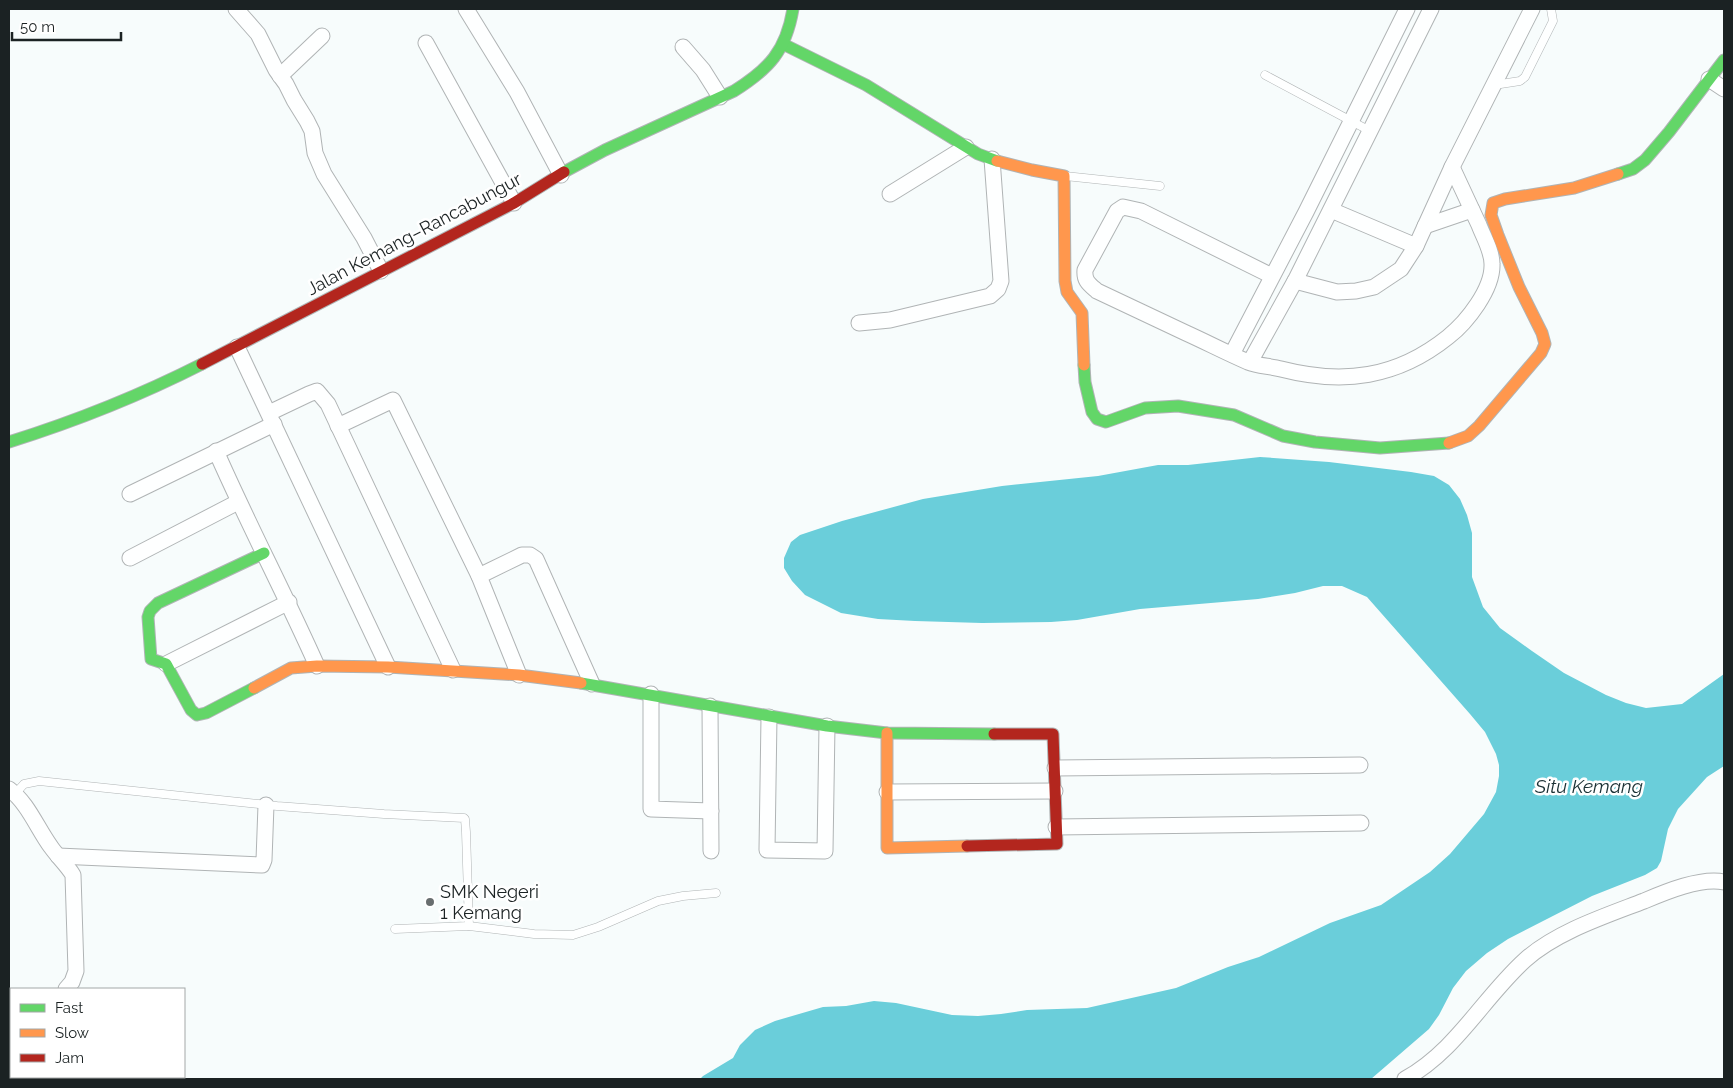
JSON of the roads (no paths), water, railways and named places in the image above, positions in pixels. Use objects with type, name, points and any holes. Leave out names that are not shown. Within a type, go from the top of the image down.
[{"type":"street","points":[[236,9],[258,34],[312,130],[315,153],[324,174],[364,238],[381,271]]},
{"type":"street","points":[[466,9],[517,92],[561,175]]},
{"type":"street","name":"Jalan Kemang–Rancabungur","points":[[9,442],[59,426],[124,401],[236,347],[514,203],[568,169],[630,137],[720,97],[750,81],[773,62],[788,32],[793,9]]},
{"type":"street","points":[[1232,354],[1407,9]]},
{"type":"street","points":[[1250,362],[1295,281],[1431,9]]},
{"type":"street","points":[[1295,281],[1337,292],[1356,291],[1374,287],[1401,269],[1416,246],[1452,167],[1532,9]]},
{"type":"street","points":[[280,76],[322,36]]},
{"type":"street","points":[[426,43],[514,203]]},
{"type":"street","points":[[783,44],[866,85],[966,147],[992,160],[1064,176],[1065,281],[1067,292],[1082,313],[1085,382],[1092,412],[1097,419],[1106,422],[1145,408],[1178,406],[1234,415],[1284,436],[1298,439],[1380,448],[1436,445],[1455,442],[1468,436],[1480,426],[1541,353],[1545,344],[1542,333],[1519,287],[1498,235],[1491,215],[1492,205],[1496,201],[1505,199],[1594,183],[1634,169],[1645,160],[1724,60]]},
{"type":"street","points":[[683,47],[703,70],[720,97]]},
{"type":"street","points":[[1709,79],[1724,89]]},
{"type":"street","points":[[890,194],[966,147]]},
{"type":"street","points":[[859,323],[890,320],[990,296],[998,289],[1001,281],[992,160]]},
{"type":"street","points":[[1272,276],[1141,211],[1123,207],[1117,211],[1085,270],[1085,277],[1088,283],[1097,291],[1250,362],[1309,376],[1347,378],[1391,369],[1412,361],[1435,347],[1460,325],[1473,310],[1488,287],[1492,272],[1492,259],[1452,167]]},
{"type":"street","points":[[1331,210],[1416,246]]},
{"type":"street","points":[[1425,226],[1472,210]]},
{"type":"street","points":[[236,347],[388,667]]},
{"type":"street","points":[[130,494],[216,451],[318,391],[328,404],[453,670]]},
{"type":"street","points":[[338,426],[393,400],[479,576],[519,675]]},
{"type":"street","points":[[216,451],[238,502],[288,602],[317,666]]},
{"type":"street","points":[[130,558],[238,502]]},
{"type":"street","points":[[264,553],[158,603],[150,611],[148,617],[151,659],[166,664],[191,710],[197,715],[206,713],[291,668],[317,666],[388,667],[519,675],[592,684],[827,726],[887,732],[1054,734],[1057,844],[887,848],[887,732]]},
{"type":"street","points":[[479,576],[522,555],[530,555],[536,559],[592,684]]},
{"type":"street","points":[[166,664],[288,602]]},
{"type":"street","points":[[651,694],[651,809],[711,811]]},
{"type":"street","points":[[710,706],[711,851]]},
{"type":"street","points":[[769,717],[768,850],[825,851],[827,726]]},
{"type":"street","points":[[1055,768],[1360,765]]},
{"type":"street","points":[[887,792],[1055,791]]},
{"type":"street","points":[[12,792],[73,875],[76,971],[72,982],[67,988]]},
{"type":"street","points":[[58,856],[262,865],[264,860],[266,805]]},
{"type":"street","points":[[1056,827],[1361,823]]},
{"type":"street","points":[[1405,1079],[1421,1070],[1446,1048],[1525,960],[1542,946],[1604,916],[1652,897],[1700,882],[1724,882]]},
{"type":"lane","points":[[1493,85],[1520,81],[1525,77],[1553,22],[1551,9]]},
{"type":"lane","points":[[1265,75],[1370,131]]},
{"type":"lane","points":[[1064,176],[1160,186]]},
{"type":"lane","points":[[12,792],[24,784],[39,782],[266,805],[464,818],[469,926]]},
{"type":"lane","points":[[395,929],[469,926],[534,934],[573,935],[598,927],[658,901],[683,896],[716,893]]},
{"type":"water","name":"Situ Kemang","points":[[1260,457],[1329,462],[1411,472],[1434,476],[1449,485],[1460,499],[1467,515],[1472,533],[1472,577],[1483,607],[1500,628],[1532,651],[1564,673],[1606,695],[1646,708],[1682,704],[1724,674],[1724,766],[1707,777],[1678,809],[1668,829],[1661,861],[1657,868],[1645,875],[1592,896],[1508,939],[1487,953],[1466,971],[1453,988],[1439,1015],[1429,1029],[1371,1079],[700,1079],[733,1058],[740,1045],[755,1030],[775,1021],[823,1007],[846,1006],[874,1001],[896,1003],[952,1015],[978,1016],[1027,1010],[1087,1008],[1176,988],[1259,957],[1330,923],[1381,905],[1430,872],[1450,854],[1484,814],[1496,792],[1499,765],[1496,754],[1485,732],[1367,597],[1342,586],[1323,586],[1258,599],[1140,609],[1077,620],[982,623],[915,621],[878,619],[841,613],[805,595],[792,581],[784,568],[784,558],[791,542],[800,535],[842,521],[923,499],[1002,486],[1098,476],[1158,465],[1188,465]]},
{"type":"place","name":"SMK Negeri 1 Kemang","points":[[430,902]]}]
